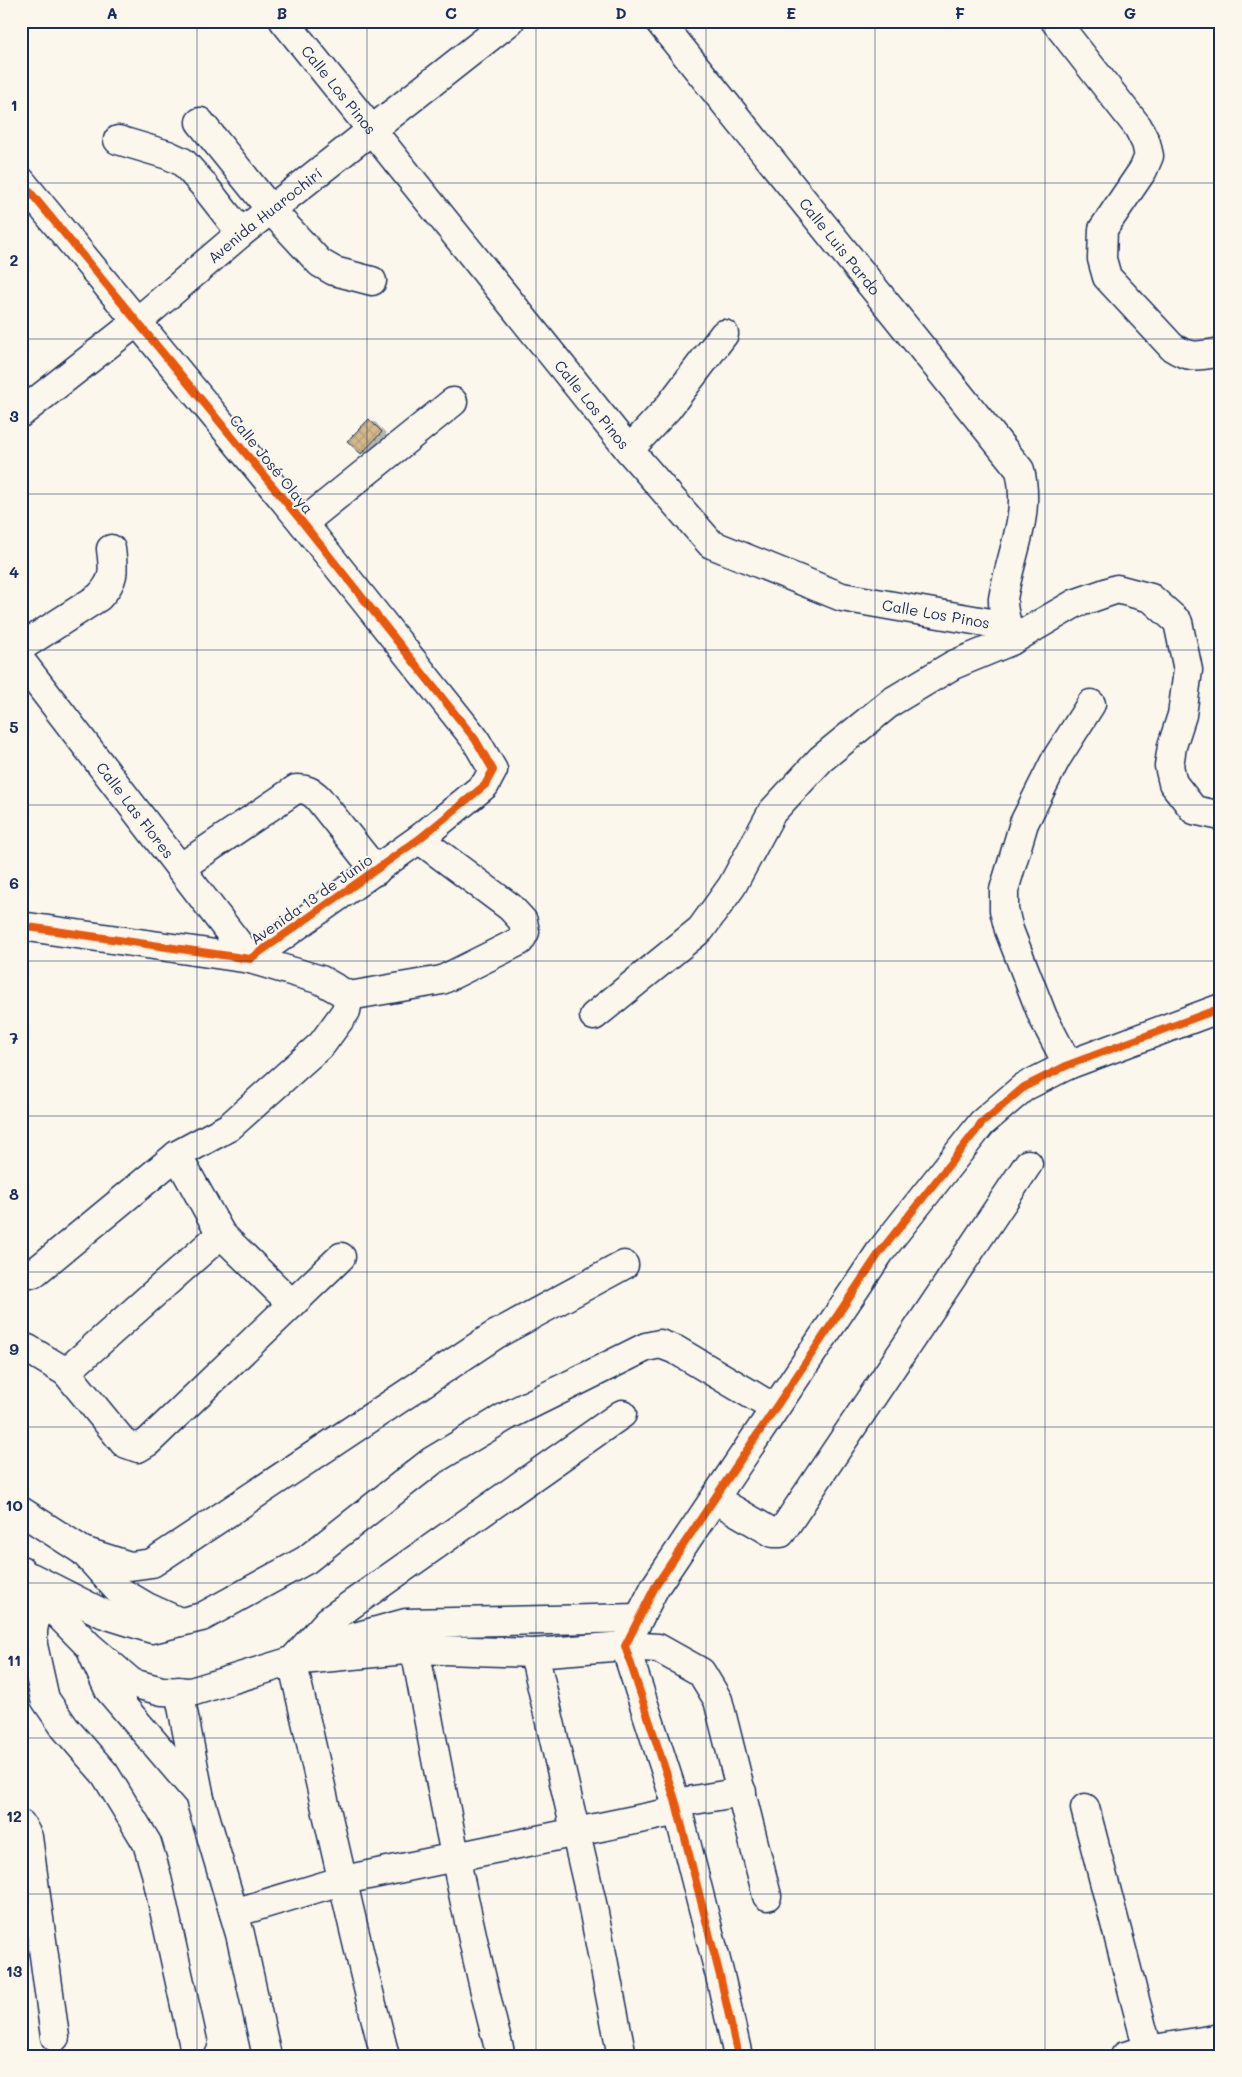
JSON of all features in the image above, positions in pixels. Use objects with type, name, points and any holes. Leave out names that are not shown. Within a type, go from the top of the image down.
[{"type":"street","name":"Calle Los Pinos","points":[[284,21],[630,450],[711,544],[842,597],[1010,634]]},
{"type":"street","name":"Avenida Huarochirí","points":[[21,413],[138,320],[241,233],[510,21]]},
{"type":"street","name":"Calle Luis Pardo","points":[[659,21],[1020,470],[1024,488],[1024,511],[1003,601],[1010,634]]},
{"type":"street","points":[[1055,21],[1138,127],[1146,143],[1149,156],[1104,229],[1102,258],[1107,277],[1172,347],[1185,356],[1200,356],[1221,352]]},
{"type":"street","points":[[200,122],[272,210],[320,263],[334,271],[372,281]]},
{"type":"street","points":[[118,140],[168,155],[183,162],[241,233]]},
{"type":"street","name":"Calle José Olaya","points":[[21,181],[138,320],[303,523],[475,739],[493,770]]},
{"type":"street","points":[[630,450],[667,409],[724,334]]},
{"type":"street","points":[[303,523],[453,402]]},
{"type":"street","points":[[21,647],[99,597],[107,588],[114,572],[111,549]]},
{"type":"street","points":[[594,1016],[701,929],[732,886],[772,812],[821,759],[891,702],[953,665],[1010,634],[1074,604],[1117,589],[1151,598],[1178,622],[1188,670],[1182,715],[1172,746],[1169,766],[1173,783],[1194,810],[1221,816]]},
{"type":"street","name":"Calle Las Flores","points":[[21,661],[250,959]]},
{"type":"street","points":[[1068,1065],[1043,1017],[1009,930],[1004,910],[1004,890],[1024,823],[1056,759],[1091,704]]},
{"type":"street","name":"Avenida 13 de Junio","points":[[21,926],[250,959],[419,839],[485,785],[493,770]]},
{"type":"street","points":[[180,868],[296,789],[304,789],[312,792],[318,798],[376,871]]},
{"type":"street","points":[[250,959],[321,980],[349,996],[442,980],[520,941],[525,932],[523,921],[510,907],[419,839]]},
{"type":"street","points":[[22,1272],[34,1273],[177,1155],[230,1127],[316,1050],[333,1031],[346,1011],[349,996]]},
{"type":"street","points":[[738,2056],[719,1971],[677,1807],[625,1646],[655,1587],[880,1252],[982,1123],[1024,1087],[1068,1065],[1221,1008]]},
{"type":"street","points":[[177,1155],[221,1234],[292,1304]]},
{"type":"street","points":[[715,1499],[773,1533],[781,1533],[1028,1164]]},
{"type":"street","points":[[66,1372],[221,1234]]},
{"type":"street","points":[[21,1347],[28,1349],[66,1372],[124,1443],[138,1448],[148,1442],[341,1257]]},
{"type":"street","points":[[21,1511],[83,1551],[130,1566],[152,1563],[495,1334],[624,1265]]},
{"type":"street","points":[[22,1572],[104,1614],[152,1629],[202,1617],[306,1560],[432,1461],[499,1421],[646,1347],[660,1344],[676,1350],[774,1408]]},
{"type":"street","points":[[292,1661],[328,1621],[622,1414]]},
{"type":"street","points":[[83,1551],[118,1590],[146,1607],[180,1622]]},
{"type":"street","points":[[22,1572],[40,1596],[90,1647],[132,1682],[162,1691],[191,1692],[292,1661],[328,1643],[406,1623],[639,1618]]},
{"type":"street","points":[[40,1596],[33,1630],[33,1645],[46,1699],[65,1728],[105,1774],[147,1843],[156,1873],[193,2042]]},
{"type":"street","points":[[292,1661],[415,1649],[534,1653],[625,1646],[658,1648],[701,1672],[718,1700],[767,1896]]},
{"type":"street","points":[[90,1647],[109,1690],[199,1795]]},
{"type":"street","points":[[415,1649],[456,1857],[486,1998],[501,2056]]},
{"type":"street","points":[[534,1653],[575,1832],[622,2056]]},
{"type":"street","points":[[292,1661],[344,1880],[362,1967],[385,2056]]},
{"type":"street","points":[[179,1691],[199,1795],[234,1913],[266,2056]]},
{"type":"street","points":[[234,1913],[344,1880],[575,1832],[742,1792]]},
{"type":"street","points":[[1085,1808],[1137,2053],[1221,2038]]},
{"type":"street","points":[[21,1824],[28,1837],[55,2037]]},
{"type":"building","points":[[369,419],[382,432],[361,454],[347,441]]},
{"type":"cycle path","points":[[21,181],[303,523],[475,739],[493,770],[485,785],[419,839],[250,959],[21,926]]},
{"type":"cycle path","points":[[738,2056],[721,1980],[676,1803],[625,1646],[655,1587],[880,1252],[982,1123],[1024,1087],[1068,1065],[1221,1008]]}]
